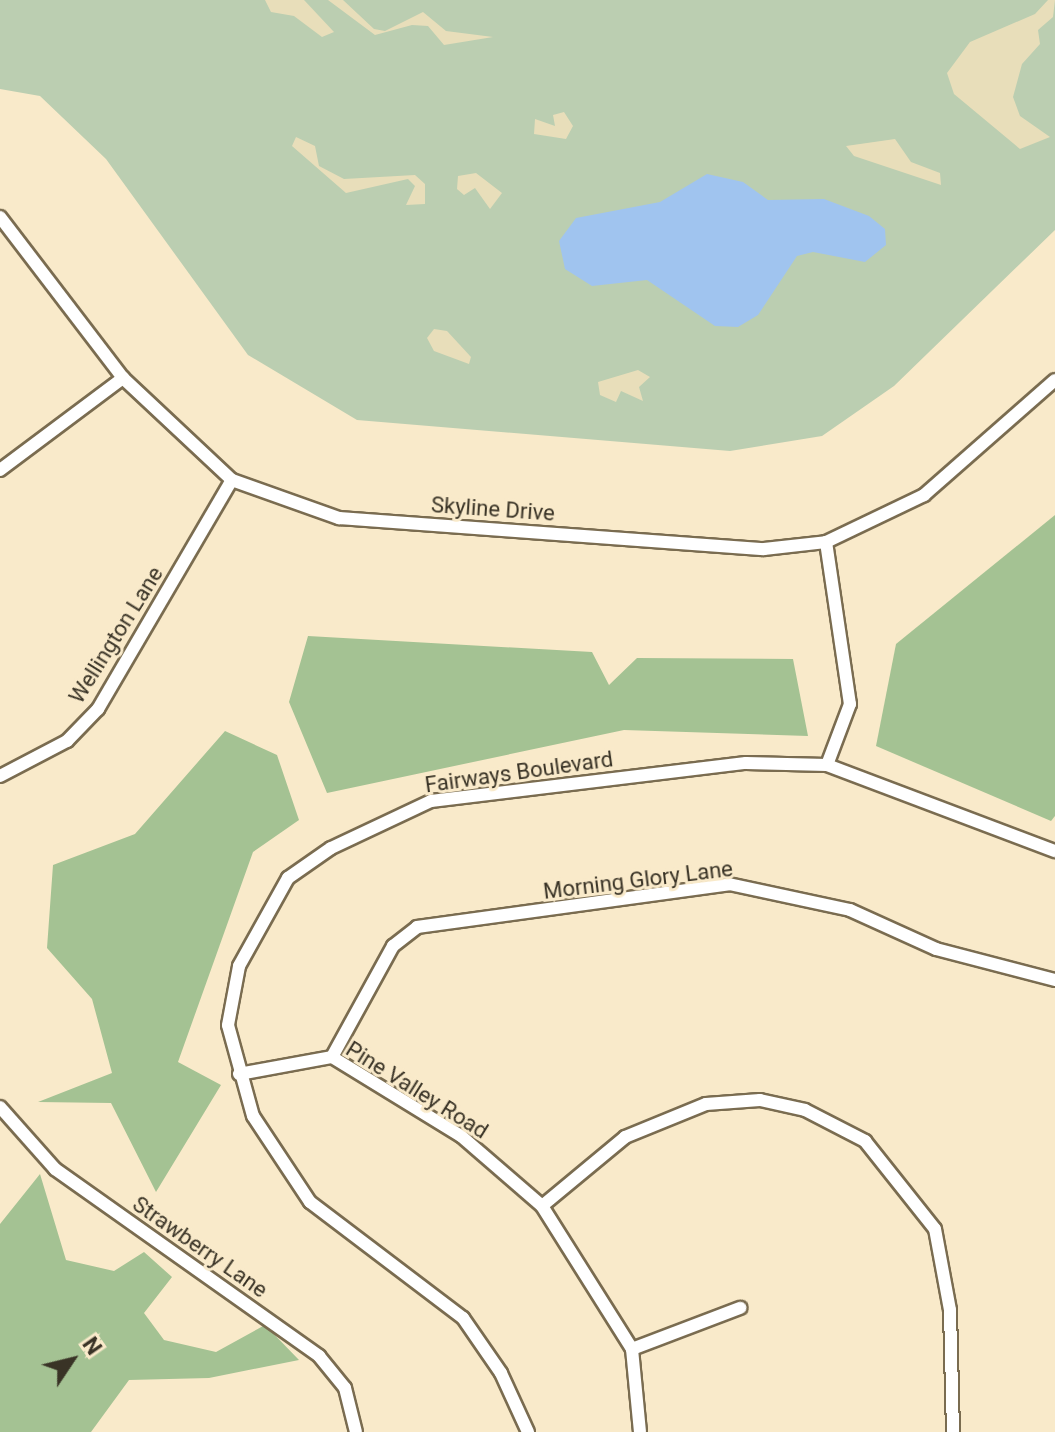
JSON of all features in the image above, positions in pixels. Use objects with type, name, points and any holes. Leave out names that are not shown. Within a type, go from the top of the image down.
[{"type":"street","name":"Skyline Drive","points":[[0,217],[123,378],[232,480],[339,518],[764,549],[826,542],[924,495],[1055,380]]},
{"type":"street","points":[[0,470],[123,378]]},
{"type":"street","name":"Wellington Lane","points":[[0,776],[67,741],[98,709],[232,480]]},
{"type":"street","points":[[826,542],[850,704],[827,765]]},
{"type":"street","name":"Fairways Boulevard","points":[[528,1432],[501,1373],[463,1318],[310,1202],[253,1116],[228,1025],[239,966],[269,906],[288,878],[386,819],[431,801],[746,763],[827,765],[1055,851]]},
{"type":"street","name":"Morning Glory Lane","points":[[332,1057],[393,946],[417,927],[729,884],[850,910],[936,949],[1055,980]]},
{"type":"street","name":"Pine Valley Road","points":[[239,1074],[332,1057],[461,1136],[542,1206],[632,1349],[640,1432]]},
{"type":"street","points":[[542,1206],[625,1137],[706,1104],[760,1100],[805,1110],[865,1141],[935,1229],[950,1310],[953,1432]]},
{"type":"street","name":"Strawberry Lane","points":[[0,1107],[55,1169],[319,1356],[345,1388],[356,1432]]},
{"type":"street","points":[[632,1349],[740,1308]]},
{"type":"green space","points":[[0,0],[1055,0],[1055,230],[894,386],[822,436],[730,451],[357,420],[248,355],[106,159],[40,96],[0,89]]},
{"type":"green space","points":[[1055,515],[1055,816],[1051,821],[876,746],[896,644]]},
{"type":"green space","points":[[308,636],[592,652],[609,685],[637,658],[793,659],[808,736],[624,730],[327,793],[289,702]]},
{"type":"green space","points":[[225,731],[277,755],[299,820],[253,852],[178,1062],[221,1085],[156,1192],[111,1103],[38,1102],[112,1073],[92,999],[47,948],[53,865],[135,834]]},
{"type":"green space","points":[[40,1174],[66,1260],[114,1271],[144,1252],[172,1277],[144,1313],[164,1340],[216,1352],[265,1325],[299,1360],[209,1378],[129,1380],[91,1432],[0,1432],[0,1224]]},
{"type":"sand","points":[[265,0],[304,0],[334,32],[322,37],[294,16],[271,12]]},
{"type":"sand","points":[[328,0],[343,0],[374,29],[385,31],[423,12],[446,31],[493,37],[444,45],[428,26],[412,25],[375,35]]},
{"type":"sand","points":[[1048,0],[1055,0],[1053,17],[1038,30],[1040,44],[1022,64],[1013,97],[1020,116],[1050,137],[1020,149],[954,94],[947,73],[970,42],[1035,14]]},
{"type":"sand","points":[[564,112],[573,126],[566,139],[534,134],[535,119],[555,126],[553,115]]},
{"type":"sand","points":[[296,137],[315,146],[319,166],[344,179],[415,175],[425,184],[425,204],[406,205],[415,186],[408,179],[346,193],[292,146]]},
{"type":"sand","points":[[895,139],[911,162],[940,173],[941,185],[854,156],[846,146]]},
{"type":"sand","points":[[476,173],[502,193],[490,209],[475,188],[464,195],[457,189],[458,176]]},
{"type":"sand","points":[[434,329],[447,331],[471,357],[469,364],[434,351],[427,338]]},
{"type":"sand","points":[[638,370],[650,377],[639,387],[643,401],[621,391],[616,402],[600,395],[598,382]]},
{"type":"water","points":[[707,174],[743,182],[768,200],[824,199],[869,216],[885,229],[886,245],[865,262],[813,252],[797,256],[758,315],[738,327],[715,326],[647,280],[592,286],[565,269],[559,241],[576,218],[660,202]]}]
